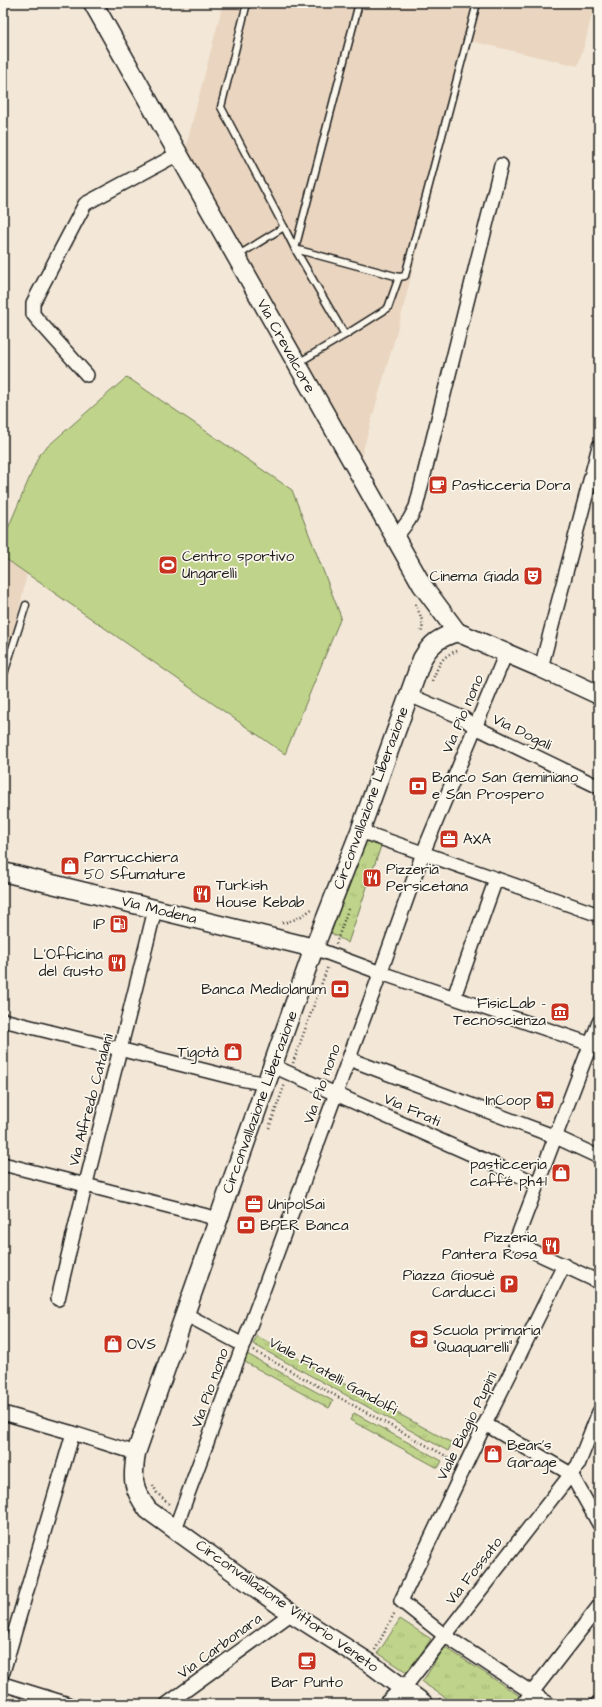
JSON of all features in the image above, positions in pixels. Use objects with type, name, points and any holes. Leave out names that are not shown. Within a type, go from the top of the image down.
[{"type":"main road","name":"Via Crevalcore","points":[[93,3],[296,364],[451,634]]},
{"type":"main road","points":[[451,634],[506,653],[599,695]]},
{"type":"main road","name":"Circonvallazione Liberazione","points":[[148,1510],[137,1495],[133,1478],[136,1453],[314,948],[360,831],[422,659],[429,646],[451,634]]},
{"type":"main road","name":"Via Modena","points":[[3,872],[314,948]]},
{"type":"main road","name":"Circonvallazione Vittorio Veneto","points":[[148,1510],[292,1613],[368,1662],[424,1704]]},
{"type":"street","points":[[87,375],[33,314],[33,304],[85,204],[178,154]]},
{"type":"street","points":[[396,537],[409,520],[416,507],[501,165]]},
{"type":"street","points":[[541,668],[599,446]]},
{"type":"street","name":"Via Pio nono","points":[[175,1529],[381,972],[423,853],[506,653]]},
{"type":"street","name":"Via Dogali","points":[[409,695],[463,718],[475,727],[599,787]]},
{"type":"street","points":[[360,831],[599,916]]},
{"type":"street","points":[[454,998],[496,879]]},
{"type":"street","name":"Via Alfredo Catalani","points":[[58,1299],[84,1185],[121,1050],[155,909]]},
{"type":"street","points":[[314,948],[454,998],[595,1045]]},
{"type":"street","points":[[3,1020],[235,1078],[267,1084]]},
{"type":"street","points":[[599,1022],[595,1045],[556,1137],[515,1243],[599,1282]]},
{"type":"street","points":[[349,1059],[556,1137],[599,1157]]},
{"type":"street","name":"Via Frati","points":[[273,1066],[538,1184]]},
{"type":"street","points":[[3,1164],[219,1219]]},
{"type":"street","name":"Viale Biagio Pupini","points":[[401,1601],[464,1467],[564,1265]]},
{"type":"street","points":[[185,1314],[243,1345]]},
{"type":"street","name":"Via Fossato","points":[[404,1688],[578,1465],[599,1412]]},
{"type":"street","points":[[3,1413],[73,1432],[136,1453]]},
{"type":"street","points":[[485,1424],[571,1474],[599,1524]]},
{"type":"street","points":[[3,1672],[73,1432]]},
{"type":"street","points":[[401,1601],[444,1635],[549,1704]]},
{"type":"street","points":[[523,1704],[599,1606]]},
{"type":"street","name":"Via Carbonara","points":[[167,1704],[292,1613]]},
{"type":"street","points":[[3,1684],[68,1704]]},
{"type":"street","points":[[387,1704],[404,1688]]},
{"type":"lane","points":[[247,3],[221,107],[295,249],[345,335]]},
{"type":"lane","points":[[295,249],[359,3]]},
{"type":"lane","points":[[295,249],[399,277],[405,276],[477,3]]},
{"type":"lane","points":[[236,256],[284,227]]},
{"type":"lane","points":[[296,364],[388,308],[399,277]]},
{"type":"lane","points":[[3,677],[26,605]]},
{"type":"path","points":[[420,637],[422,629]]},
{"type":"path","points":[[277,924],[291,922],[303,916],[315,906]]},
{"type":"path","name":"Viale Fratelli Gandolfi","points":[[243,1345],[464,1467]]},
{"type":"path","points":[[368,1662],[401,1601]]},
{"type":"shaded area","points":[[223,3],[595,3],[578,66],[470,41],[401,317],[356,475],[183,158]]},
{"type":"shaded area","points":[[3,557],[27,574],[3,682]]},
{"type":"green space","name":"Centro sportivo Ungarelli","points":[[127,377],[292,490],[341,617],[285,754],[3,557],[3,540],[40,453]]},
{"type":"green space","points":[[365,840],[381,846],[348,943],[331,933]]},
{"type":"green space","points":[[257,1336],[452,1443],[448,1451],[253,1344]]},
{"type":"green space","points":[[247,1354],[333,1401],[329,1408],[243,1361]]},
{"type":"green space","points":[[354,1413],[442,1461],[438,1468],[350,1420]]},
{"type":"green space","points":[[400,1619],[431,1639],[408,1673],[378,1653]]},
{"type":"green space","points":[[445,1647],[520,1696],[515,1704],[455,1704],[422,1682]]},
{"type":"place","name":"Pasticceria Dora","points":[[438,485]]},
{"type":"place","name":"Centro sportivo Ungarelli","points":[[168,565]]},
{"type":"place","name":"Cinema Giada","points":[[533,576]]},
{"type":"place","name":"Banco San Geminiano e San Prospero","points":[[418,786]]},
{"type":"place","name":"AXA","points":[[449,839]]},
{"type":"place","name":"Parrucchiera 50 Sfumature","points":[[70,866]]},
{"type":"place","name":"Pizzeria Persicetana","points":[[372,878]]},
{"type":"place","name":"Turkish House Kebab","points":[[202,894]]},
{"type":"place","name":"IP","points":[[119,924]]},
{"type":"place","name":"L'Officina del Gusto","points":[[117,963]]},
{"type":"place","name":"Banca Mediolanum","points":[[340,989]]},
{"type":"place","name":"FisicLab - Tecnoscienza","points":[[560,1012]]},
{"type":"place","name":"Tigotà","points":[[233,1052]]},
{"type":"place","name":"InCoop","points":[[545,1100]]},
{"type":"place","name":"pasticceria caffé ph41","points":[[561,1173]]},
{"type":"place","name":"UnipolSai","points":[[254,1204]]},
{"type":"place","name":"BPER Banca","points":[[246,1225]]},
{"type":"place","name":"Pizzeria Pantera Rosa","points":[[551,1246]]},
{"type":"place","name":"Piazza Giosuè Carducci","points":[[509,1284]]},
{"type":"place","name":"Scuola primaria \"Quaquarelli\"","points":[[419,1339]]},
{"type":"place","name":"OVS","points":[[113,1344]]},
{"type":"place","name":"Bear's Garage","points":[[493,1454]]},
{"type":"place","name":"Bar Punto","points":[[307,1661]]}]
